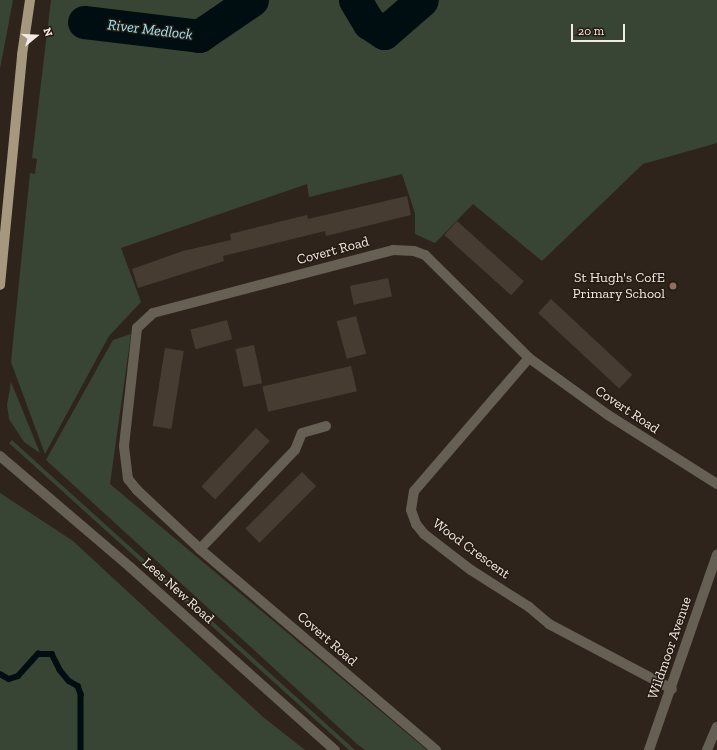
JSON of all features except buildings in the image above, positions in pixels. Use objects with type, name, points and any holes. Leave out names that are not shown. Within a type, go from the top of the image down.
[{"type":"main road","points":[[0,285],[22,55],[30,0]]},
{"type":"street","name":"Covert Road","points":[[436,750],[200,549],[137,490],[128,479],[125,467],[124,446],[137,328],[153,313],[393,250],[414,251],[425,255],[529,358],[608,415],[717,484]]},
{"type":"street","name":"Wood Crescent","points":[[529,358],[414,491],[411,510],[416,524],[424,534],[470,570],[529,607],[549,624],[672,688]]},
{"type":"street","points":[[200,549],[295,450],[302,433],[326,426]]},
{"type":"street","name":"Lees New Road","points":[[0,456],[130,567],[335,750]]},
{"type":"street","name":"Wildmoor Avenue","points":[[649,750],[672,688],[717,555]]},
{"type":"street","points":[[707,750],[717,727]]},
{"type":"green space","points":[[0,0],[13,0],[0,69]]},
{"type":"green space","points":[[51,0],[717,0],[717,143],[643,164],[542,261],[473,204],[435,243],[415,234],[415,213],[402,174],[309,197],[307,184],[121,248],[141,302],[109,336],[45,454],[11,362],[30,173],[35,174],[37,159],[32,158]]},
{"type":"green space","points":[[131,334],[110,484],[427,750],[365,750],[357,744],[46,460],[113,340]]},
{"type":"green space","points":[[11,382],[40,453],[24,442],[9,419],[7,405]]},
{"type":"green space","points":[[12,440],[355,750],[349,750],[9,443]]},
{"type":"green space","points":[[0,493],[73,541],[263,717],[305,750],[0,750]]},
{"type":"waterway","name":"River Medlock","points":[[84,22],[199,36],[252,0]]},
{"type":"waterway","name":"River Medlock","points":[[355,0],[369,23],[384,33],[422,0]]},
{"type":"waterway","points":[[0,674],[9,679],[18,676],[38,654],[52,654],[60,670],[69,681],[78,686],[81,694],[81,750]]},
{"type":"place","name":"St Hugh's CofE Primary School","points":[[673,286]]}]
